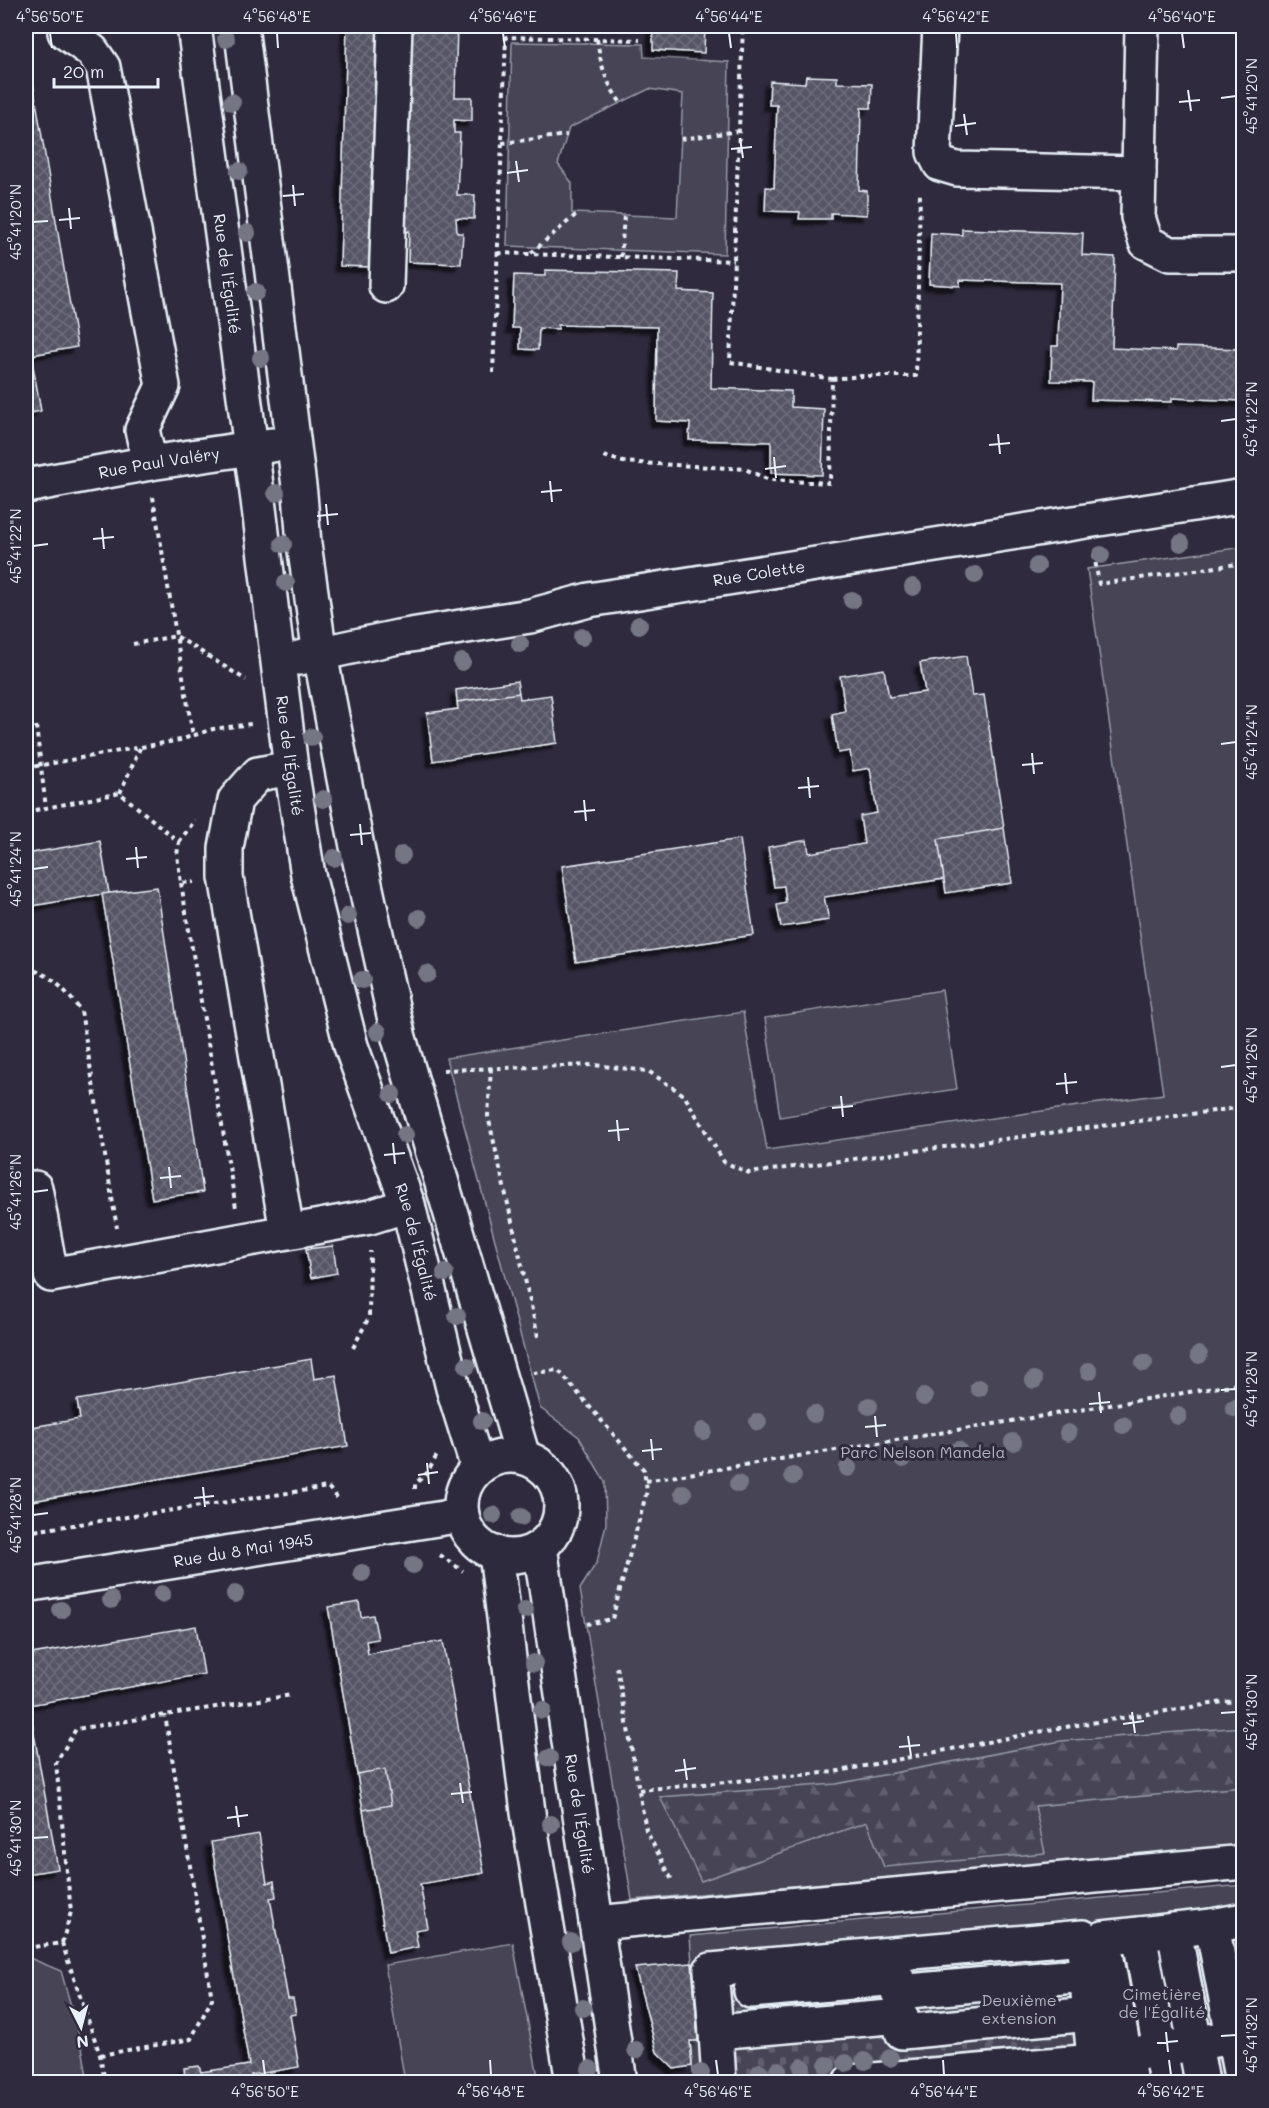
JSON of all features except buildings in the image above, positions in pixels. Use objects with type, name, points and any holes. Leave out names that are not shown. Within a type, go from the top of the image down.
[{"type":"street","name":"Rue de l'Égalité","points":[[194,26],[251,448],[291,768],[308,875],[351,1046],[408,1205],[453,1388],[478,1468]]},
{"type":"street","points":[[241,26],[304,544],[320,654],[358,857],[399,1038],[523,1457]]},
{"type":"street","points":[[386,286],[395,26]]},
{"type":"street","points":[[940,26],[934,152],[940,165],[957,169],[1139,173]]},
{"type":"street","points":[[1142,26],[1138,217],[1146,242],[1170,254],[1244,254]]},
{"type":"street","points":[[65,32],[92,51],[103,67],[163,386],[142,430],[150,463]]},
{"type":"street","name":"Rue Paul Valéry","points":[[26,486],[150,463],[292,442]]},
{"type":"street","name":"Rue Colette","points":[[279,669],[320,654],[398,637],[530,616],[589,600],[1244,496]]},
{"type":"street","points":[[287,1231],[226,877],[226,848],[235,800],[258,774],[291,768]]},
{"type":"street","points":[[36,1188],[51,1275],[370,1217],[408,1205]]},
{"type":"street","points":[[507,1456],[523,1457],[538,1464],[550,1474],[558,1488],[561,1504],[559,1521],[552,1535],[540,1546],[526,1553],[512,1555],[496,1553],[484,1548],[473,1539],[466,1528],[462,1515],[464,1489],[478,1468],[492,1460],[507,1456]]},
{"type":"street","name":"Rue du 8 Mai 1945","points":[[26,1585],[462,1515]]},
{"type":"street","name":"Rue de l'Égalité","points":[[540,1546],[621,2082]]},
{"type":"street","points":[[496,1553],[529,1820],[573,2082]]},
{"type":"street","points":[[596,1923],[1244,1862]]},
{"type":"street","points":[[1111,2070],[1103,1938],[1228,1923],[1242,2082]]},
{"type":"street","points":[[1174,1930],[1202,2082]]},
{"type":"street","points":[[1139,1934],[1166,2082]]},
{"type":"street","points":[[898,1995],[994,1945],[1083,1937],[1090,2014],[1111,2070]]},
{"type":"street","points":[[994,1945],[1005,2076]]},
{"type":"street","points":[[720,2082],[711,1970],[750,1979],[898,1995],[1001,2022],[1090,2014]]},
{"type":"street","points":[[716,2032],[754,2029],[898,1995],[1086,1975]]},
{"type":"street","points":[[750,1979],[754,2029]]},
{"type":"street","points":[[898,1995],[907,2080]]},
{"type":"street","points":[[850,2082],[1111,2070],[1160,2050],[1238,2036]]},
{"type":"path","points":[[743,26],[730,362],[832,379],[862,376],[916,376],[920,183],[940,165]]},
{"type":"path","points":[[493,373],[506,37],[640,40]]},
{"type":"path","points":[[597,39],[601,63],[608,84],[621,103]]},
{"type":"path","points":[[681,139],[739,132]]},
{"type":"path","points":[[502,143],[567,135]]},
{"type":"path","points":[[530,254],[578,213]]},
{"type":"path","points":[[621,257],[624,214]]},
{"type":"path","points":[[498,253],[734,261]]},
{"type":"path","points":[[604,456],[623,462],[745,469],[769,480],[830,483],[832,379]]},
{"type":"path","points":[[153,496],[193,736]]},
{"type":"path","points":[[1089,521],[1100,584],[1244,563]]},
{"type":"path","points":[[133,644],[176,636],[247,681],[279,669]]},
{"type":"path","points":[[26,768],[140,748],[213,729],[285,721]]},
{"type":"path","points":[[36,726],[46,808]]},
{"type":"path","points":[[120,793],[140,748]]},
{"type":"path","points":[[26,812],[120,793]]},
{"type":"path","points":[[120,793],[179,842],[177,855],[181,883],[241,1239]]},
{"type":"path","points":[[181,883],[226,877]]},
{"type":"path","points":[[26,968],[40,971],[62,987],[81,1011],[123,1261]]},
{"type":"path","points":[[409,1071],[593,1065],[648,1071],[684,1095],[724,1162],[749,1173],[1244,1107]]},
{"type":"path","points":[[491,1068],[488,1116],[539,1341]]},
{"type":"path","points":[[353,1348],[369,1317],[370,1217]]},
{"type":"path","points":[[499,1377],[558,1370],[644,1470],[647,1491],[612,1619],[552,1630]]},
{"type":"path","points":[[646,1481],[1244,1383]]},
{"type":"path","points":[[26,1532],[328,1487],[341,1502]]},
{"type":"path","points":[[617,1667],[646,1830],[672,1881],[679,1915]]},
{"type":"path","points":[[105,2082],[100,2055],[62,1943],[71,1912],[56,1763],[76,1729],[292,1695]]},
{"type":"path","points":[[639,1790],[834,1772],[1059,1728],[1223,1702],[1244,1701]]},
{"type":"path","points":[[100,2055],[191,2039],[212,1999],[165,1715]]},
{"type":"path","points":[[26,1948],[62,1943]]},
{"type":"green space","points":[[512,42],[643,44],[644,57],[729,62],[725,254],[507,246]],"holes":[[[649,89],[683,94],[677,217],[572,213],[572,183],[558,164],[569,128]]]},
{"type":"green space","name":"Parc Nelson Mandela","points":[[1243,547],[1243,1846],[632,1900],[580,1589],[597,1562],[606,1524],[605,1482],[579,1437],[540,1408],[446,1058],[743,1012],[767,1150],[1163,1094],[1087,569]]},
{"type":"green space","points":[[942,990],[957,1089],[780,1117],[765,1018]]},
{"type":"green space","points":[[1243,1727],[1243,1787],[1035,1806],[1045,1853],[884,1867],[867,1822],[701,1881],[660,1797],[836,1784],[1061,1741]]},
{"type":"green space","points":[[1243,1885],[1243,1916],[692,1963],[690,1936]]},
{"type":"green space","name":"Cimetière de l'Égalité","points":[[1243,1916],[1243,2082],[694,2082],[690,2041],[698,2040],[692,1963]]},
{"type":"green space","points":[[513,1943],[539,2082],[405,2082],[385,1965]]},
{"type":"green space","points":[[32,1959],[61,1971],[81,2041],[88,2082],[26,2082],[26,1960]]},
{"type":"park label","name":"Deuxième extension","points":[[1019,2009]]}]
